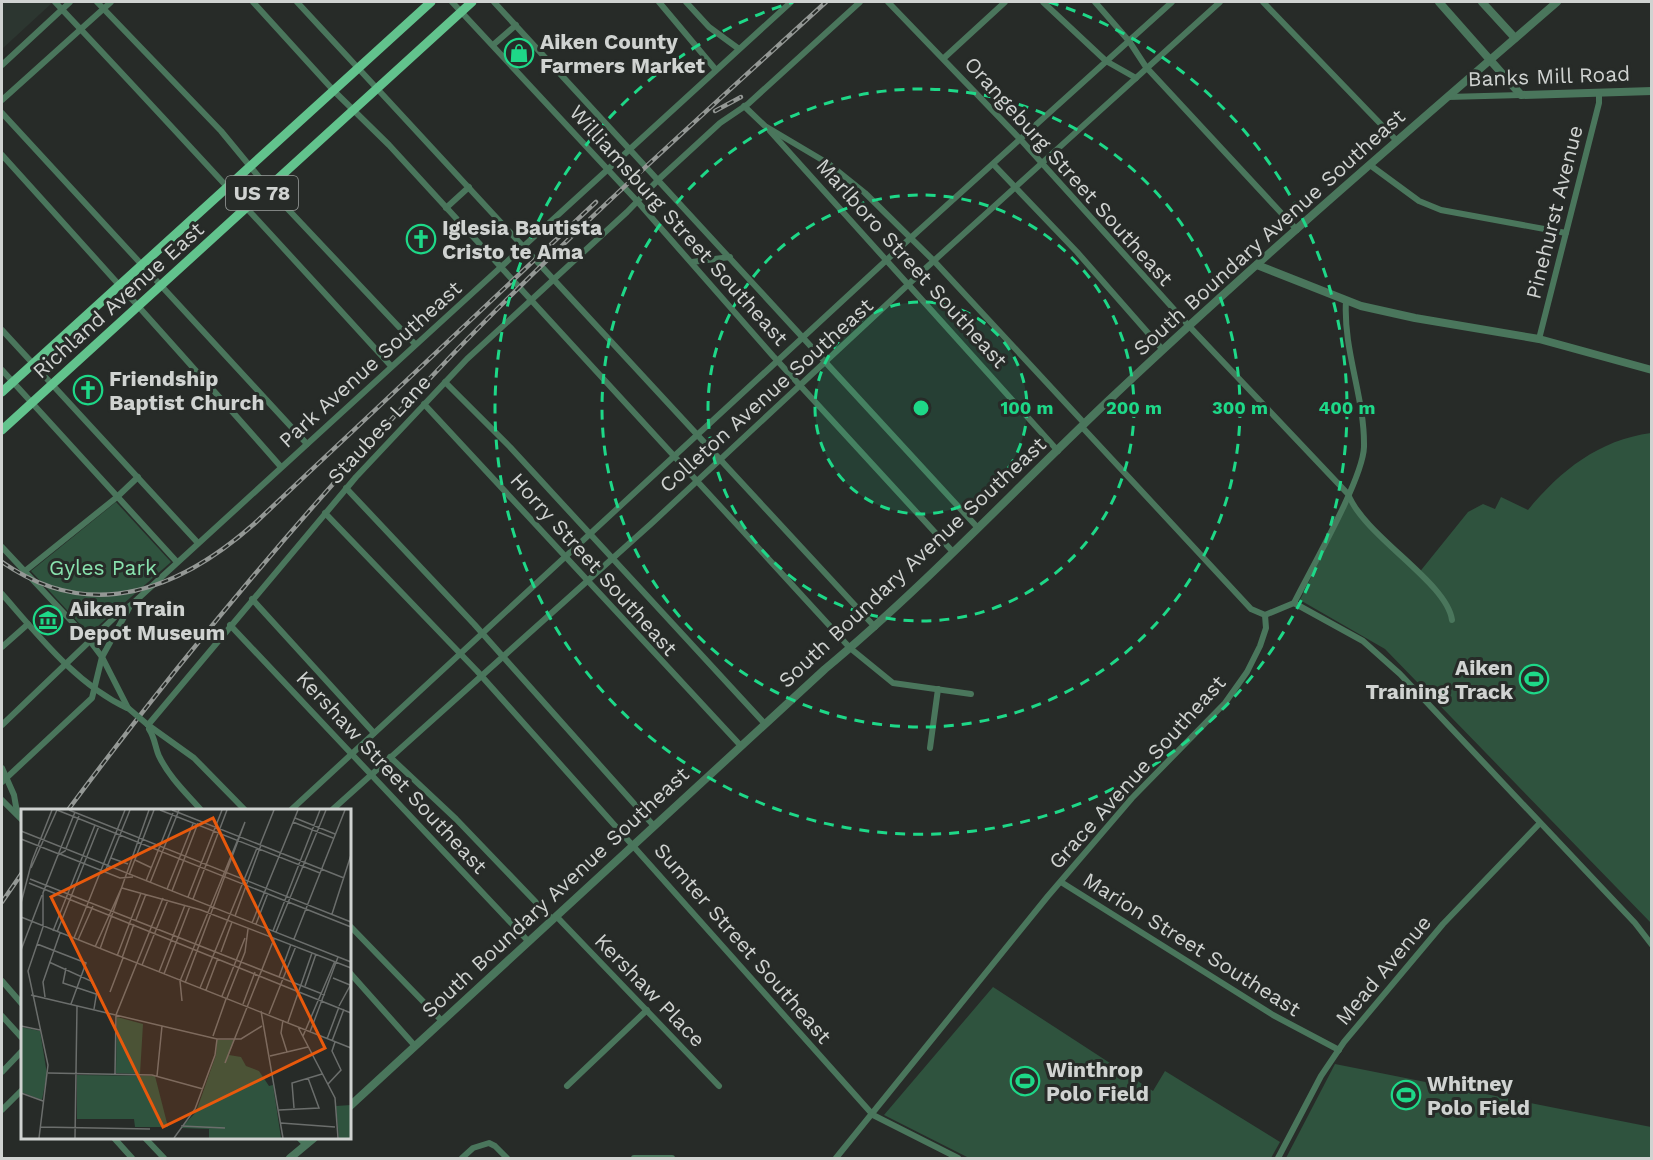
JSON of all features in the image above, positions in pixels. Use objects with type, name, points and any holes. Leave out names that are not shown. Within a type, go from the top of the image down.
[{"type":"main road","name":"Richland Avenue East","points":[[2,392],[431,2]]},
{"type":"main road","name":"Richland Avenue East","points":[[2,430],[472,2]]},
{"type":"street","points":[[55,2],[391,366]]},
{"type":"street","points":[[2,64],[70,2]]},
{"type":"street","points":[[97,2],[221,131],[268,188],[415,344]]},
{"type":"street","points":[[2,100],[111,2]]},
{"type":"street","points":[[253,2],[698,480],[850,648],[893,683],[971,694]]},
{"type":"street","points":[[297,2],[523,245],[552,281],[875,627]]},
{"type":"street","name":"Williamsburg Street Southeast","points":[[452,2],[637,201],[778,361],[952,552]]},
{"type":"street","name":"Williamsburg Street Southeast","points":[[494,2],[805,337],[978,528]]},
{"type":"street","points":[[659,2],[716,70]]},
{"type":"street","points":[[686,2],[709,27],[740,49]]},
{"type":"street","name":"Park Avenue Southeast","points":[[2,725],[118,614],[131,605],[791,2]]},
{"type":"street","points":[[659,179],[860,2]]},
{"type":"street","name":"Orangeburg Street Southeast","points":[[888,2],[1021,140],[1189,326],[1348,494],[1351,503],[1375,530],[1441,596],[1451,611],[1452,620]]},
{"type":"street","points":[[944,58],[1005,2]]},
{"type":"street","points":[[1043,2],[1106,61],[1136,78]]},
{"type":"street","points":[[1095,2],[1129,41],[1146,67],[1297,230]]},
{"type":"street","name":"Colleton Avenue Southeast","points":[[292,809],[912,238],[1172,2]]},
{"type":"street","name":"Colleton Avenue Southeast","points":[[333,809],[720,460],[934,261],[1220,2]]},
{"type":"street","points":[[1263,2],[1397,141]]},
{"type":"street","points":[[1439,2],[1521,95]]},
{"type":"street","points":[[1482,2],[1515,38]]},
{"type":"street","name":"South Boundary Avenue Southeast","points":[[351,1105],[765,724],[875,627],[1189,326],[1557,2]]},
{"type":"street","points":[[493,45],[516,25]]},
{"type":"street","name":"Banks Mill Road","points":[[1448,97],[1652,91]]},
{"type":"street","name":"Pinehurst Avenue","points":[[1539,339],[1599,92]]},
{"type":"street","name":"Marlboro Street Southeast","points":[[744,106],[889,260],[1058,451]]},
{"type":"street","points":[[2,113],[159,287],[307,444]]},
{"type":"street","name":"Marlboro Street Southeast","points":[[765,126],[829,164],[866,193],[934,261],[1251,609],[1265,615]]},
{"type":"street","points":[[2,155],[282,467]]},
{"type":"street","points":[[994,165],[1077,252],[1163,350]]},
{"type":"street","points":[[1370,165],[1419,201],[1441,210],[1566,233]]},
{"type":"street","name":"Staubes Lane","points":[[148,725],[346,488],[424,404],[530,299],[552,281],[659,179]]},
{"type":"street","points":[[446,208],[469,187]]},
{"type":"street","points":[[692,262],[730,257]]},
{"type":"street","points":[[1257,265],[1346,301],[1391,313],[1539,339],[1652,370]]},
{"type":"street","points":[[1265,615],[1294,603],[1362,461],[1364,448],[1347,345],[1346,301]]},
{"type":"street","points":[[2,330],[198,543]]},
{"type":"street","points":[[2,370],[177,562]]},
{"type":"street","name":"Horry Street Southeast","points":[[445,382],[765,724]]},
{"type":"street","name":"Horry Street Southeast","points":[[424,404],[741,746]]},
{"type":"street","points":[[25,571],[117,497],[138,477]]},
{"type":"street","name":"Sumter Street Southeast","points":[[346,488],[483,634],[654,826]]},
{"type":"street","name":"Sumter Street Southeast","points":[[325,513],[481,676],[634,844],[873,1115],[958,1158]]},
{"type":"street","points":[[2,547],[90,641],[102,657],[128,708]]},
{"type":"street","points":[[2,594],[28,624],[94,690],[128,708],[194,758],[244,809]]},
{"type":"street","name":"Kershaw Street Southeast","points":[[252,599],[374,733]]},
{"type":"street","points":[[1294,603],[1363,641],[1379,654],[1635,923],[1652,945]]},
{"type":"street","name":"Park Avenue Southeast","points":[[4,779],[87,704],[94,690],[102,657],[131,605]]},
{"type":"street","name":"Grace Avenue Southeast","points":[[836,1158],[1132,798],[1230,696],[1247,672],[1260,646],[1266,628],[1265,615]]},
{"type":"street","points":[[2,647],[28,624]]},
{"type":"street","name":"Kershaw Street Southeast","points":[[230,625],[529,942]]},
{"type":"street","points":[[930,748],[938,689]]},
{"type":"street","points":[[148,725],[155,738],[157,753],[169,773],[200,809]]},
{"type":"street","name":"Kershaw Street Southeast","points":[[390,757],[555,918]]},
{"type":"street","points":[[2,768],[4,779],[14,795],[17,812]]},
{"type":"street","points":[[2,800],[17,812],[21,818]]},
{"type":"street","name":"Mead Avenue","points":[[1278,1158],[1321,1076],[1339,1050],[1443,924],[1540,823]]},
{"type":"street","name":"Marion Street Southeast","points":[[1061,882],[1273,1015],[1339,1050]]},
{"type":"street","name":"Kershaw Place","points":[[555,918],[719,1086]]},
{"type":"street","points":[[351,927],[442,1021]]},
{"type":"street","points":[[351,974],[415,1046]]},
{"type":"street","points":[[2,981],[21,1003]]},
{"type":"street","points":[[567,1086],[647,1010]]},
{"type":"street","points":[[2,1016],[21,1037]]},
{"type":"street","points":[[2,1072],[21,1051]]},
{"type":"street","points":[[2,1110],[21,1091]]},
{"type":"street","points":[[116,1139],[132,1158]]},
{"type":"street","points":[[147,1139],[164,1158]]},
{"type":"street","points":[[301,1139],[306,1145]]},
{"type":"street","points":[[290,1158],[312,1139]]},
{"type":"street","points":[[462,1158],[485,1143],[495,1146],[507,1158]]},
{"type":"street","points":[[634,1158],[672,1158]]},
{"type":"shaded area","points":[[2,2],[53,2],[2,49]]},
{"type":"green space","name":"Aiken Training Track","points":[[1651,433],[1651,923],[1385,649],[1300,600],[1348,502],[1418,574],[1468,512],[1483,504],[1495,509],[1501,497],[1528,510],[1554,482],[1582,459],[1614,442]]},
{"type":"green space","name":"Gyles Park","points":[[116,502],[171,562],[89,634],[31,571]]},
{"type":"green space","name":"Winthrop Polo Field","points":[[993,987],[1153,1091],[1165,1071],[1280,1142],[1271,1158],[969,1158],[884,1115]]},
{"type":"green space","name":"Whitney Polo Field","points":[[1335,1064],[1651,1127],[1651,1158],[1286,1158]]},
{"type":"railway","points":[[69,809],[253,576],[402,408],[498,308],[590,219],[826,2]]},
{"type":"railway","points":[[715,111],[741,97]]},
{"type":"railway","points":[[2,562],[35,581],[68,592],[101,595],[133,591],[165,581],[196,566],[254,524],[596,202]]},
{"type":"railway","points":[[2,902],[21,874]]},
{"type":"place","name":"Aiken County Farmers Market","points":[[519,53]]},
{"type":"place","name":"Iglesia Bautista Cristo te Ama","points":[[421,239]]},
{"type":"place","name":"Friendship Baptist Church","points":[[88,390]]},
{"type":"place","name":"Aiken Train Depot Museum","points":[[48,620]]},
{"type":"place","name":"Aiken Training Track","points":[[1534,679]]},
{"type":"place","name":"Winthrop Polo Field","points":[[1025,1081]]},
{"type":"place","name":"Whitney Polo Field","points":[[1406,1095]]}]
